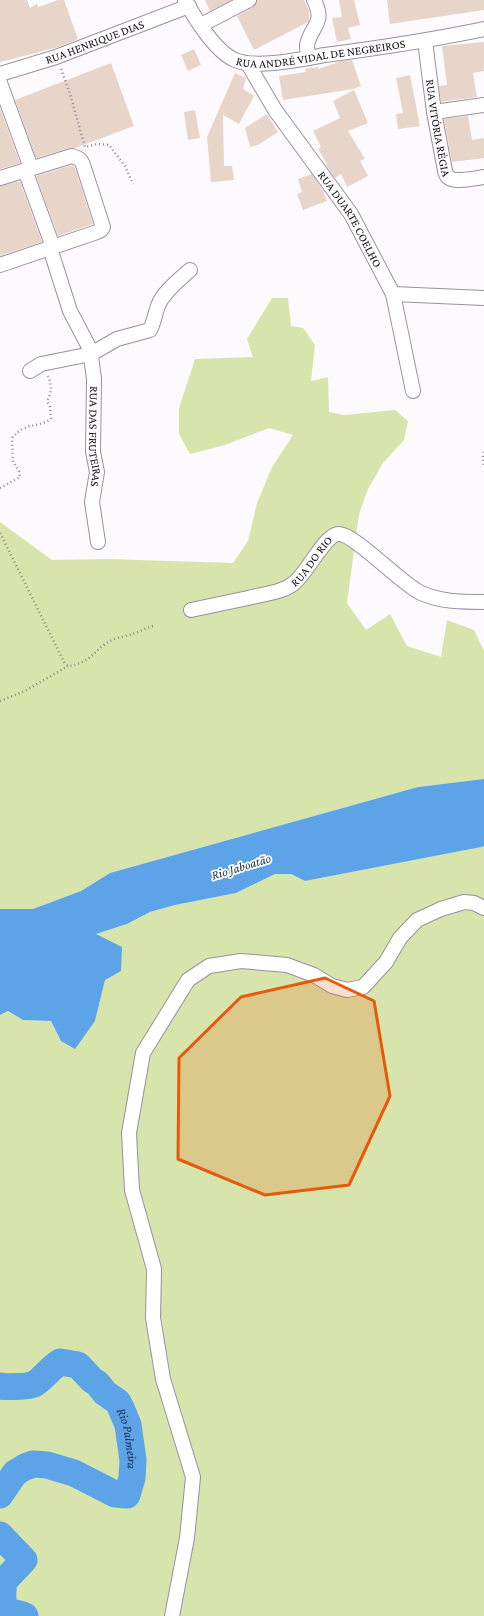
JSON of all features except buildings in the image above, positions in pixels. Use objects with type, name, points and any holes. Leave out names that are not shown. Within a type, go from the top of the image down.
[{"type":"street","points":[[201,25],[249,0]]},
{"type":"street","points":[[308,58],[308,44],[319,19],[318,8],[314,0]]},
{"type":"street","name":"RUA ANDRÉ VIDAL DE NEGREIROS","points":[[187,3],[208,36],[234,60],[248,64],[308,58],[425,41],[484,29]]},
{"type":"street","name":"RUA HENRIQUE DIAS","points":[[0,74],[56,57],[187,3]]},
{"type":"street","name":"RUA VITÓRIA RÉGIA","points":[[425,41],[434,112],[445,171],[448,178],[452,180],[462,180],[484,177]]},
{"type":"street","name":"RUA DUARTE COELHO","points":[[248,64],[275,110],[351,214],[393,294],[413,391]]},
{"type":"street","name":"RUA DAS FRUTEIRAS","points":[[0,83],[52,247],[70,311],[90,349],[94,379],[92,452],[97,472],[92,502],[98,542]]},
{"type":"street","points":[[434,112],[484,105]]},
{"type":"street","points":[[0,178],[72,156],[81,160],[103,227],[97,232],[0,265]]},
{"type":"street","points":[[30,371],[45,364],[91,354],[117,339],[150,330],[154,322],[159,303],[171,288],[190,270]]},
{"type":"street","points":[[393,294],[484,298]]},
{"type":"street","name":"RUA DO RIO","points":[[191,610],[276,592],[294,583],[318,554],[324,543],[330,537],[338,534],[349,536],[410,587],[422,593],[444,601],[484,602]]},
{"type":"street","points":[[172,1616],[187,1538],[193,1477],[163,1379],[153,1318],[154,1269],[132,1190],[129,1133],[143,1053],[188,980],[209,966],[241,961],[287,965],[314,975],[332,986],[347,990],[363,987],[386,962],[400,938],[417,920],[441,909],[464,902],[474,903],[484,908]]},
{"type":"path","points":[[56,57],[70,94],[85,147],[97,144],[109,145],[125,166],[133,184]]},
{"type":"path","points":[[0,488],[20,477],[19,471],[13,462],[12,438],[19,430],[51,419],[50,407],[47,401],[51,393],[51,383],[45,364]]},
{"type":"path","points":[[484,452],[484,467]]},
{"type":"path","points":[[0,533],[64,662],[68,666]]},
{"type":"path","points":[[0,701],[25,691],[68,666],[76,665],[88,660],[99,649],[114,639],[134,634],[153,626]]},
{"type":"highlighted area","points":[[325,978],[374,1001],[390,1096],[349,1185],[265,1195],[178,1159],[179,1058],[241,997]]},
{"type":"green space","points":[[272,298],[288,298],[291,326],[303,328],[315,345],[311,381],[328,377],[329,412],[344,415],[395,410],[408,421],[404,440],[383,463],[368,489],[359,514],[347,603],[366,630],[390,614],[407,646],[441,657],[447,620],[474,630],[484,651],[484,779],[418,787],[110,873],[81,891],[33,909],[0,909],[0,522],[52,560],[108,559],[233,563],[248,541],[257,503],[272,467],[293,435],[269,428],[225,445],[190,454],[179,434],[179,408],[195,359],[253,357],[247,339]]},
{"type":"green space","points":[[484,846],[484,1616],[0,1616],[0,1015],[8,1011],[23,1020],[51,1021],[61,1041],[95,1021],[105,980],[96,934],[127,924],[150,912],[175,905],[236,893],[275,874],[291,874],[305,881]]},
{"type":"water","name":"Rio Jaboatão","points":[[484,779],[484,846],[305,881],[291,874],[275,874],[236,893],[175,905],[150,912],[127,924],[96,934],[122,947],[121,971],[105,980],[95,1021],[75,1049],[61,1041],[51,1021],[23,1020],[8,1011],[0,1015],[0,909],[33,909],[81,891],[110,873],[418,787]]},
{"type":"waterway","name":"Rio Palmeira","points":[[0,1386],[12,1387],[34,1384],[60,1362],[78,1365],[105,1393],[118,1402],[128,1425],[133,1460],[132,1478],[127,1495],[115,1494],[74,1473],[47,1465],[33,1464],[15,1473],[0,1495]]},
{"type":"waterway","name":"Rio Palmeira","points":[[0,1535],[24,1560],[4,1581],[3,1602],[7,1609],[13,1613],[25,1616]]}]
